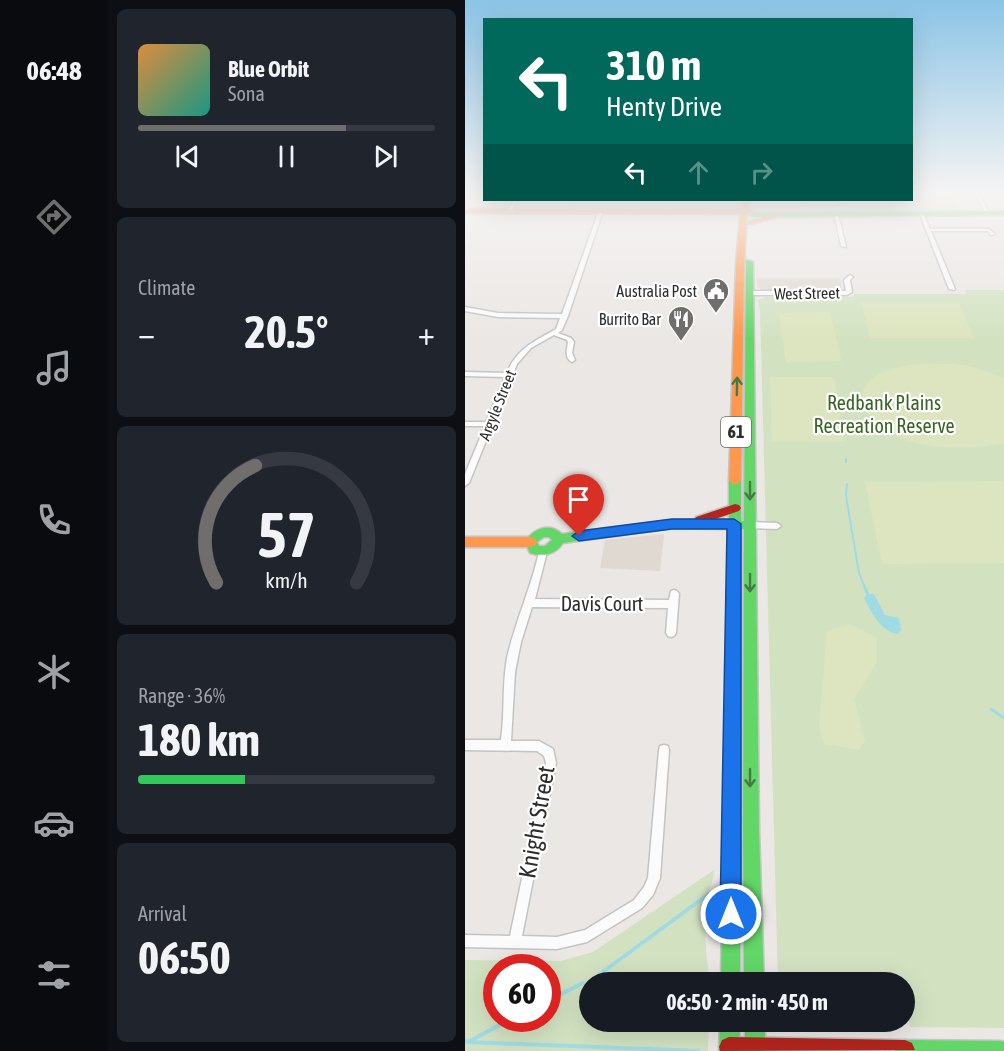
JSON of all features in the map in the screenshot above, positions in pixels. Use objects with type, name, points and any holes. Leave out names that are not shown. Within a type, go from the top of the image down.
[{"type":"main road","name":"61","points":[[730,972],[734,524],[742,241]]},
{"type":"main road","name":"61","points":[[749,241],[751,831],[754,972]]},
{"type":"main road","points":[[694,524],[735,508]]},
{"type":"main road","points":[[531,542],[534,550],[543,552],[553,548],[559,539],[638,527],[694,524],[750,525]]},
{"type":"main road","points":[[531,542],[536,535],[545,532],[553,533],[559,539]]},
{"type":"main road","points":[[465,542],[531,542]]},
{"type":"main road","points":[[729,1032],[729,1049],[1000,1051]]},
{"type":"main road","points":[[755,1032],[755,1049]]},
{"type":"street","points":[[572,360],[569,353],[571,342],[556,334],[565,316],[591,241]]},
{"type":"street","points":[[842,241],[843,246]]},
{"type":"street","points":[[932,241],[952,289]]},
{"type":"street","name":"West Street","points":[[749,293],[847,293],[849,292],[847,280],[850,277]]},
{"type":"street","points":[[465,317],[467,309],[498,315],[565,316]]},
{"type":"street","name":"Argyle Street","points":[[465,482],[514,363],[523,352],[556,334]]},
{"type":"street","points":[[465,374],[510,375]]},
{"type":"street","points":[[465,424],[489,424]]},
{"type":"street","points":[[750,525],[777,526]]},
{"type":"street","points":[[504,746],[508,731],[509,673],[517,636],[530,603],[543,552]]},
{"type":"street","name":"Davis Court","points":[[671,633],[674,594]]},
{"type":"street","name":"Davis Court","points":[[530,603],[673,604]]},
{"type":"street","name":"Knight Street","points":[[465,745],[540,746],[549,753],[551,764],[515,941]]},
{"type":"street","points":[[465,941],[557,943],[587,936],[638,904],[649,891],[654,878],[664,750]]},
{"type":"shaded area","points":[[757,278],[840,278],[842,289],[762,290],[757,287]]},
{"type":"shaded area","points":[[664,534],[660,571],[600,568],[605,540]]},
{"type":"green space","name":"Redbank Plains Recreation Reserve","points":[[965,290],[1004,290],[1004,1028],[915,1027],[915,972],[778,972],[758,300],[766,297],[854,297],[854,294],[966,294]]},
{"type":"green space","points":[[861,302],[959,302],[974,338],[870,338]]},
{"type":"green space","points":[[830,312],[842,361],[786,362],[779,313]]},
{"type":"green space","points":[[955,364],[973,367],[1004,378],[1004,443],[954,448],[916,443],[878,424],[863,404],[863,393],[867,383],[878,375],[910,365]]},
{"type":"green space","points":[[770,377],[834,377],[844,442],[772,441]]},
{"type":"green space","points":[[1003,481],[1004,563],[882,564],[865,482]]},
{"type":"green space","points":[[849,624],[877,638],[877,662],[854,699],[865,741],[859,750],[824,744],[819,727],[827,631]]},
{"type":"green space","points":[[714,870],[705,917],[708,972],[579,972],[579,1032],[709,1032],[708,1051],[465,1051],[465,960],[483,960],[483,1032],[561,1032],[561,961],[593,952]]},
{"type":"water","points":[[867,594],[874,594],[885,615],[899,618],[901,630],[898,634],[887,630],[877,620],[864,598]]},
{"type":"waterway","points":[[847,484],[846,496],[859,573],[866,590]]},
{"type":"waterway","points":[[865,588],[868,595]]},
{"type":"waterway","points":[[991,709],[1004,718]]},
{"type":"waterway","points":[[603,972],[710,893]]},
{"type":"waterway","points":[[561,994],[579,985]]},
{"type":"waterway","points":[[468,1042],[487,1032]]},
{"type":"waterway","points":[[468,1042],[698,1051]]},
{"type":"traffic: fast","points":[[749,262],[751,831],[754,972]]},
{"type":"traffic: fast","points":[[730,972],[735,481]]},
{"type":"traffic: fast","points":[[559,539],[672,524],[750,525]]},
{"type":"traffic: fast","points":[[531,542],[543,533],[553,533],[559,539]]},
{"type":"traffic: fast","points":[[531,542],[534,550],[545,551],[555,546],[559,539]]},
{"type":"traffic: fast","points":[[729,1051],[730,1032]]},
{"type":"traffic: fast","points":[[755,1032],[755,1051]]},
{"type":"traffic: fast","points":[[905,1050],[1000,1051]]},
{"type":"traffic: slow","points":[[735,481],[742,241]]},
{"type":"traffic: slow","points":[[465,542],[531,542]]},
{"type":"traffic: jam","points":[[700,520],[735,508]]},
{"type":"traffic: jam","points":[[729,1047],[905,1050]]},
{"type":"place","name":"Australia Post","points":[[716,314]]},
{"type":"place","name":"Burrito Bar","points":[[681,342]]},
{"type":"route","points":[[579,536],[672,524],[734,524],[731,914]]}]
